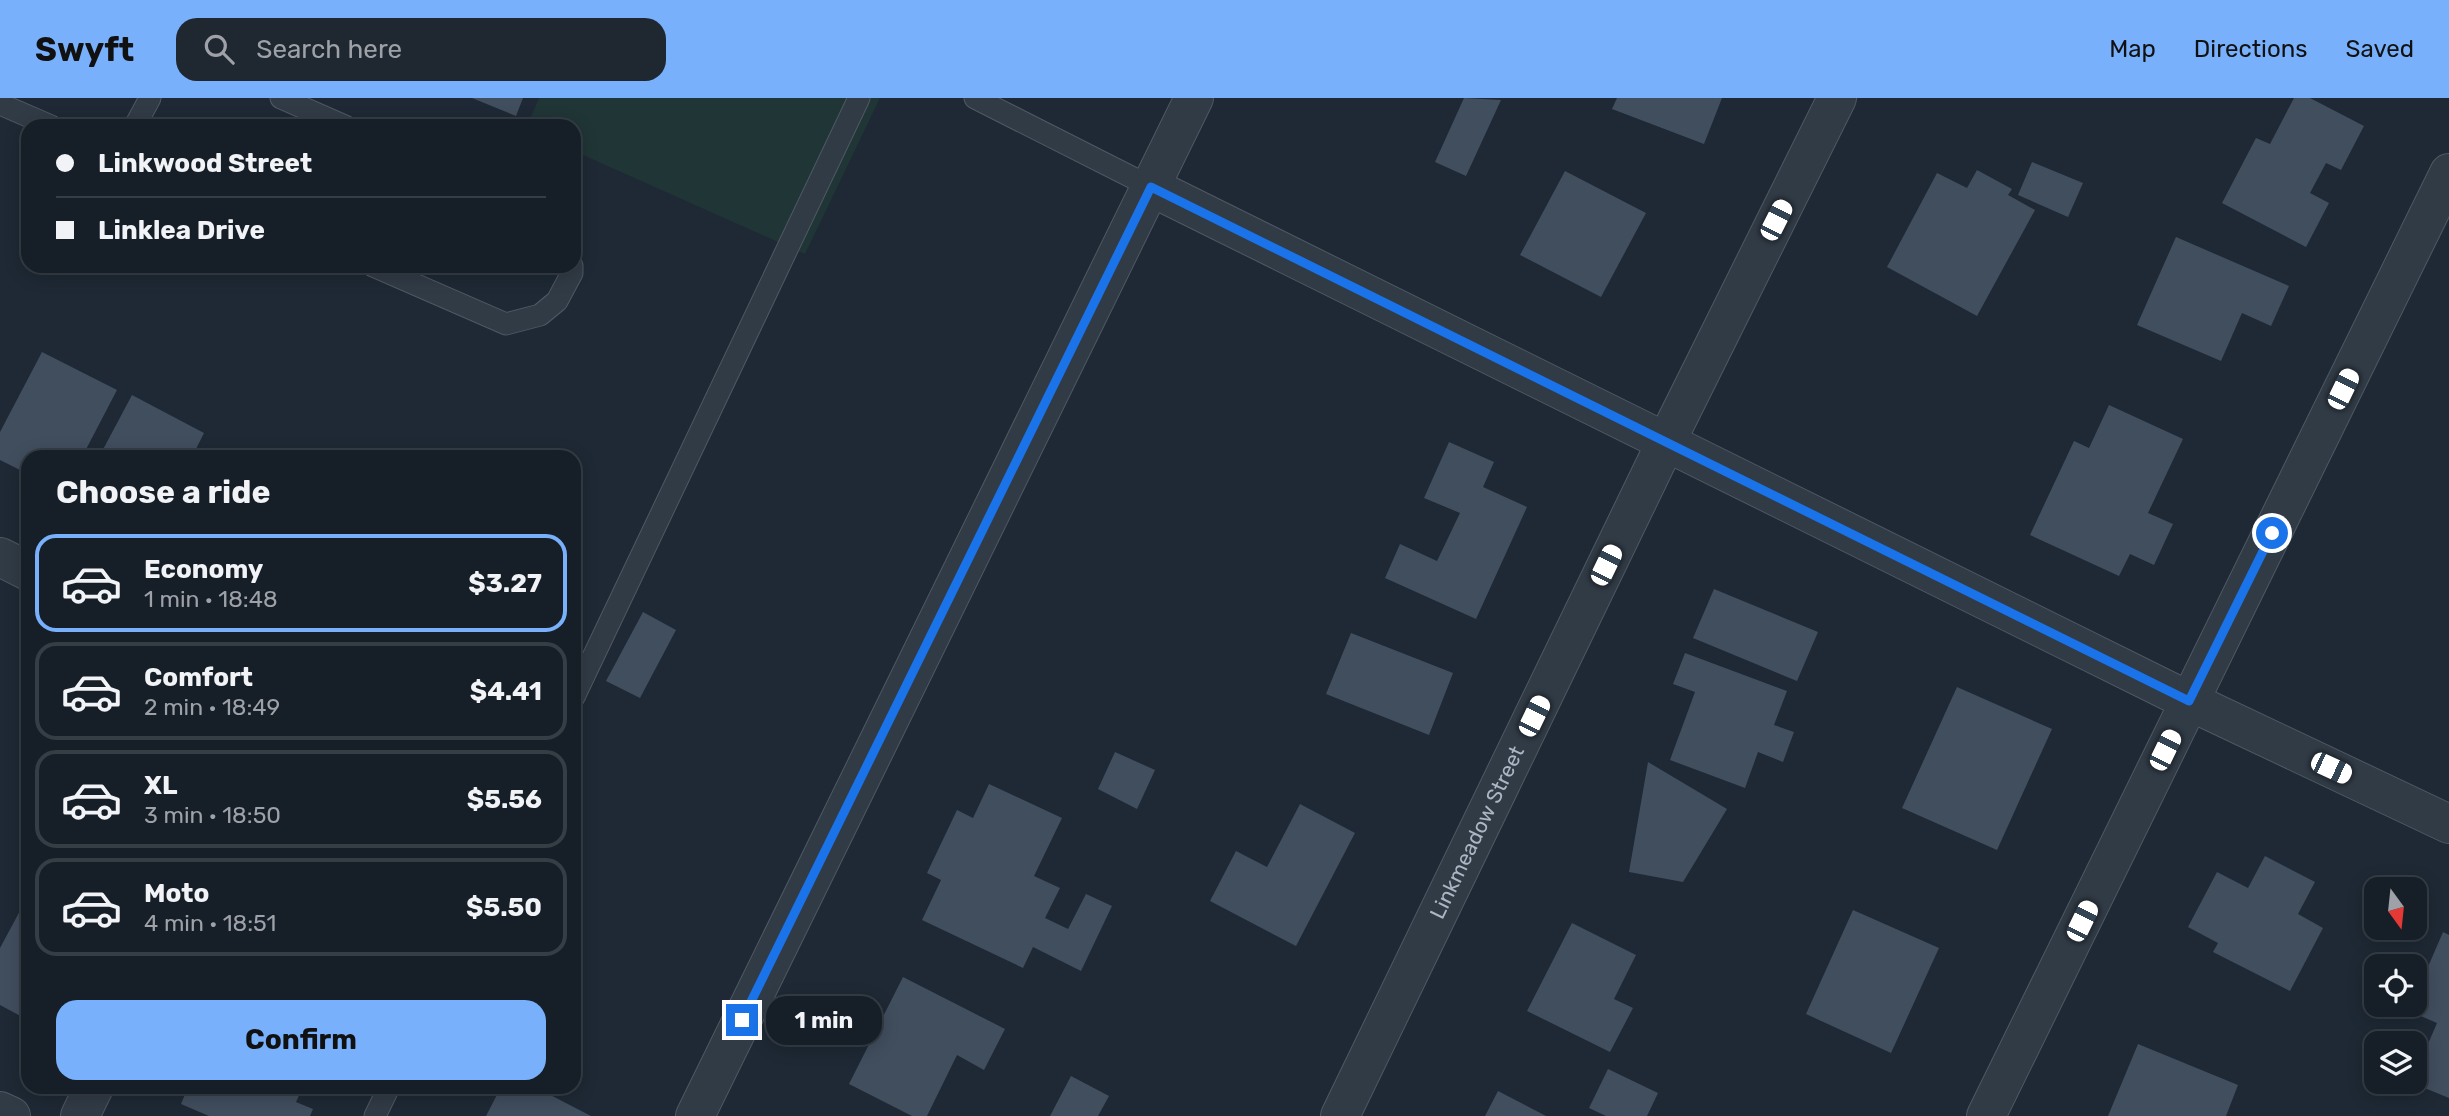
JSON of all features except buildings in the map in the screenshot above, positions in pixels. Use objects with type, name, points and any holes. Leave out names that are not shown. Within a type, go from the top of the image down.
[{"type":"street","points":[[695,1116],[1194,98]]},
{"type":"street","name":"Linkmeadow Street","points":[[1340,1116],[1667,440],[1837,98]]},
{"type":"street","points":[[1986,1116],[2449,173]]},
{"type":"street","points":[[1151,187],[1667,440],[2189,701],[2449,824]]},
{"type":"street","points":[[0,558],[21,568]]},
{"type":"street","points":[[80,1116],[91,1094]]},
{"type":"street","points":[[0,1111],[11,1116]]},
{"type":"lane","points":[[139,119],[150,98]]},
{"type":"lane","points":[[281,98],[329,119]]},
{"type":"lane","points":[[581,682],[859,98]]},
{"type":"lane","points":[[975,98],[1151,187]]},
{"type":"lane","points":[[0,104],[35,119]]},
{"type":"lane","points":[[389,273],[506,324],[540,315],[557,301],[572,273]]},
{"type":"lane","points":[[375,1116],[386,1094]]},
{"type":"green space","points":[[539,98],[880,98],[805,254],[581,154],[581,119],[530,119]]},
{"type":"route","points":[[742,1020],[1151,187],[1667,440],[2189,701],[2272,533]]}]
